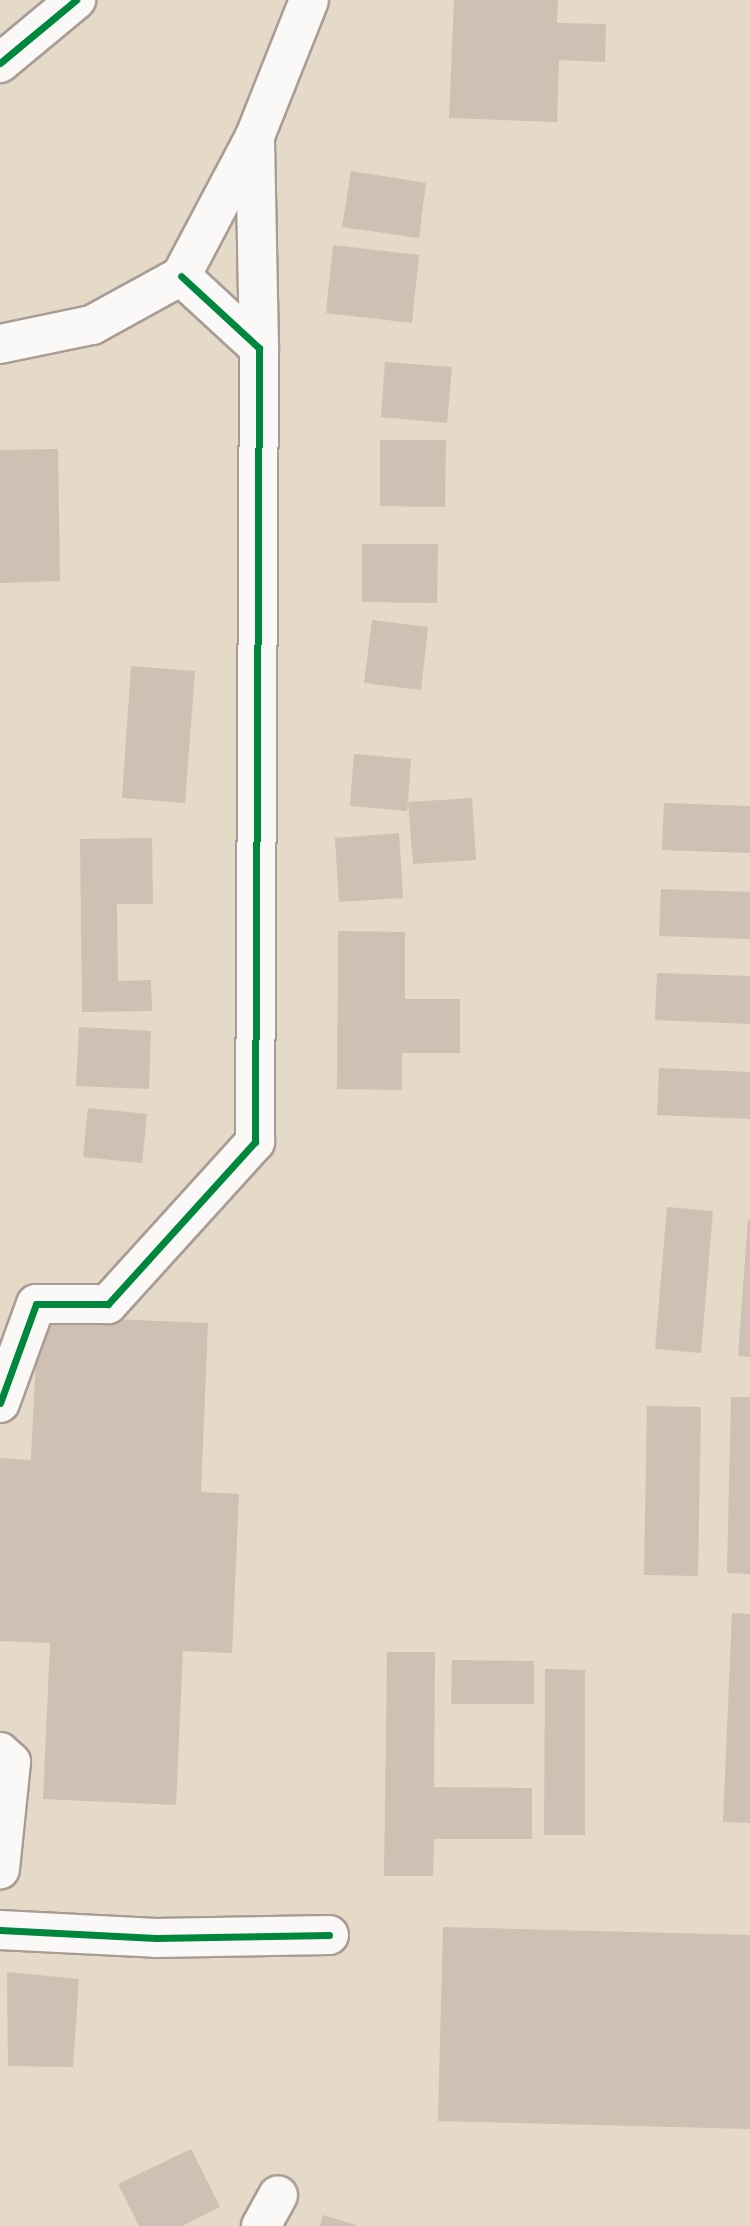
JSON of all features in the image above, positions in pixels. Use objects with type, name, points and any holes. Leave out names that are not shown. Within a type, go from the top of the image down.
[{"type":"street","points":[[0,63],[76,0]]},
{"type":"street","points":[[0,344],[92,325],[181,276],[255,136],[309,0]]},
{"type":"street","points":[[0,1404],[36,1304],[108,1304],[255,1142],[259,348],[255,136]]},
{"type":"street","points":[[181,276],[259,348]]},
{"type":"street","points":[[0,1752],[11,1762],[0,1868]]},
{"type":"street","points":[[0,1930],[156,1938],[329,1935]]},
{"type":"building","points":[[454,0],[558,0],[557,23],[606,24],[605,62],[559,60],[557,122],[449,118]]},
{"type":"building","points":[[351,171],[426,183],[419,238],[342,227]]},
{"type":"building","points":[[333,245],[419,255],[412,323],[326,313]]},
{"type":"building","points":[[385,362],[452,367],[447,423],[381,417]]},
{"type":"building","points":[[380,440],[446,440],[445,507],[380,506]]},
{"type":"building","points":[[58,449],[60,581],[0,583],[0,450]]},
{"type":"building","points":[[362,544],[438,544],[437,603],[362,602]]},
{"type":"building","points":[[372,620],[428,627],[421,690],[364,683]]},
{"type":"building","points":[[131,666],[195,671],[185,803],[122,798]]},
{"type":"building","points":[[354,754],[411,759],[407,811],[350,806]]},
{"type":"building","points":[[472,798],[476,860],[413,864],[408,802]]},
{"type":"building","points":[[664,803],[750,806],[750,853],[662,850]]},
{"type":"building","points":[[399,833],[403,898],[339,902],[335,838]]},
{"type":"building","points":[[152,838],[153,904],[117,904],[118,981],[151,980],[152,1011],[82,1012],[80,839]]},
{"type":"building","points":[[661,889],[750,892],[750,939],[659,936]]},
{"type":"building","points":[[338,931],[405,932],[405,999],[460,999],[460,1053],[402,1053],[402,1090],[337,1089]]},
{"type":"building","points":[[657,973],[750,976],[750,1024],[655,1020]]},
{"type":"building","points":[[79,1027],[151,1031],[149,1089],[76,1086]]},
{"type":"building","points":[[659,1068],[750,1072],[750,1119],[657,1115]]},
{"type":"building","points":[[88,1108],[147,1114],[142,1163],[83,1157]]},
{"type":"building","points":[[667,1207],[713,1211],[701,1353],[655,1349]]},
{"type":"building","points":[[750,1219],[750,1357],[738,1356]]},
{"type":"building","points":[[38,1316],[208,1323],[201,1492],[239,1494],[232,1653],[183,1651],[176,1805],[43,1799],[50,1643],[0,1641],[0,1458],[31,1460]]},
{"type":"building","points":[[731,1397],[750,1397],[750,1574],[727,1573]]},
{"type":"building","points":[[647,1406],[701,1407],[698,1576],[644,1575]]},
{"type":"building","points":[[732,1613],[750,1614],[750,1823],[723,1822]]},
{"type":"building","points":[[387,1652],[435,1652],[434,1787],[532,1788],[532,1839],[434,1839],[433,1876],[384,1876]]},
{"type":"building","points":[[452,1660],[534,1661],[534,1704],[451,1704]]},
{"type":"building","points":[[545,1669],[585,1670],[585,1835],[544,1835]]},
{"type":"building","points":[[443,1927],[750,1935],[750,2129],[438,2121]]},
{"type":"building","points":[[7,1972],[79,1979],[73,2067],[8,2066]]},
{"type":"building","points":[[191,2149],[220,2207],[182,2226],[139,2226],[118,2184]]},
{"type":"building","points":[[323,2215],[356,2225],[356,2226],[320,2226]]},
{"type":"cycle path","points":[[0,63],[76,0]]},
{"type":"cycle path","points":[[0,1403],[36,1304],[108,1304],[255,1142],[259,348],[181,276]]},
{"type":"cycle path","points":[[0,1930],[156,1938],[329,1935]]}]
